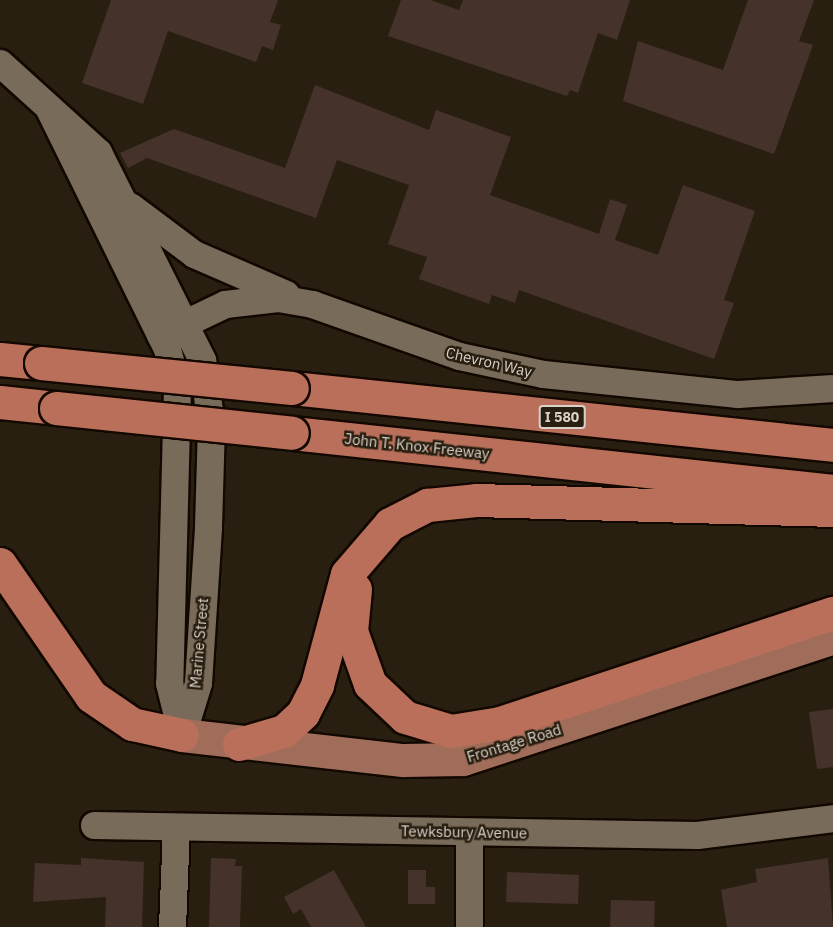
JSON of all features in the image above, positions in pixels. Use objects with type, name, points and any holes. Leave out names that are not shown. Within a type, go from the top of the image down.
[{"type":"highway","name":"I 580","points":[[0,359],[833,445]]},
{"type":"highway","name":"John T. Knox Freeway","points":[[0,402],[833,491]]},
{"type":"highway","points":[[239,744],[284,731],[303,713],[317,685],[339,590],[358,557],[390,524],[427,505],[459,500],[833,510]]},
{"type":"highway","points":[[390,524],[355,589],[354,646],[363,673],[386,703],[439,729],[500,723],[833,613]]},
{"type":"highway","points":[[0,564],[91,696],[132,724],[182,735]]},
{"type":"main road","name":"Frontage Road","points":[[182,735],[239,744],[404,760],[469,758],[833,637]]},
{"type":"street","name":"Marine Street","points":[[0,63],[49,109],[83,134],[102,159],[187,321],[207,384],[211,445],[198,683],[182,735]]},
{"type":"street","name":"Marine Street","points":[[49,109],[89,198],[160,335],[179,406],[169,683],[182,735]]},
{"type":"street","points":[[122,196],[142,218],[194,254],[312,304]]},
{"type":"street","name":"Chevron Way","points":[[160,335],[187,321],[251,298],[312,304],[448,353],[543,374],[738,394],[833,388]]},
{"type":"street","name":"Tewksbury Avenue","points":[[94,825],[697,835],[833,818]]},
{"type":"street","points":[[172,927],[176,828]]},
{"type":"street","points":[[469,927],[470,833]]},
{"type":"building","points":[[111,0],[278,0],[270,22],[281,25],[273,50],[262,46],[256,62],[168,31],[143,104],[82,83]]},
{"type":"building","points":[[401,0],[430,0],[459,10],[463,0],[630,0],[617,40],[598,33],[578,93],[570,90],[567,96],[388,36]]},
{"type":"building","points":[[748,0],[814,0],[799,41],[813,45],[774,154],[623,101],[638,41],[723,70]]},
{"type":"building","points":[[315,85],[429,130],[436,110],[511,137],[490,195],[599,234],[610,199],[627,205],[615,240],[658,255],[683,185],[755,211],[724,300],[734,303],[714,359],[519,290],[515,303],[492,295],[489,304],[419,279],[427,257],[388,244],[409,185],[337,160],[316,218],[147,158],[128,168],[120,153],[174,129],[285,168]]},
{"type":"building","points":[[833,709],[833,767],[817,769],[809,712]]},
{"type":"building","points":[[81,858],[144,862],[142,927],[105,927],[106,897],[33,902],[35,863],[81,865]]},
{"type":"building","points":[[211,858],[236,859],[235,866],[242,866],[240,927],[209,927]]},
{"type":"building","points":[[828,858],[833,927],[727,927],[721,890],[757,882],[755,869]]},
{"type":"building","points":[[334,870],[366,927],[311,927],[301,909],[293,914],[284,897]]},
{"type":"building","points":[[408,870],[426,870],[426,887],[435,887],[435,904],[408,904]]},
{"type":"building","points":[[507,872],[579,875],[578,904],[506,902]]},
{"type":"building","points":[[611,900],[655,901],[654,927],[610,927]]}]
